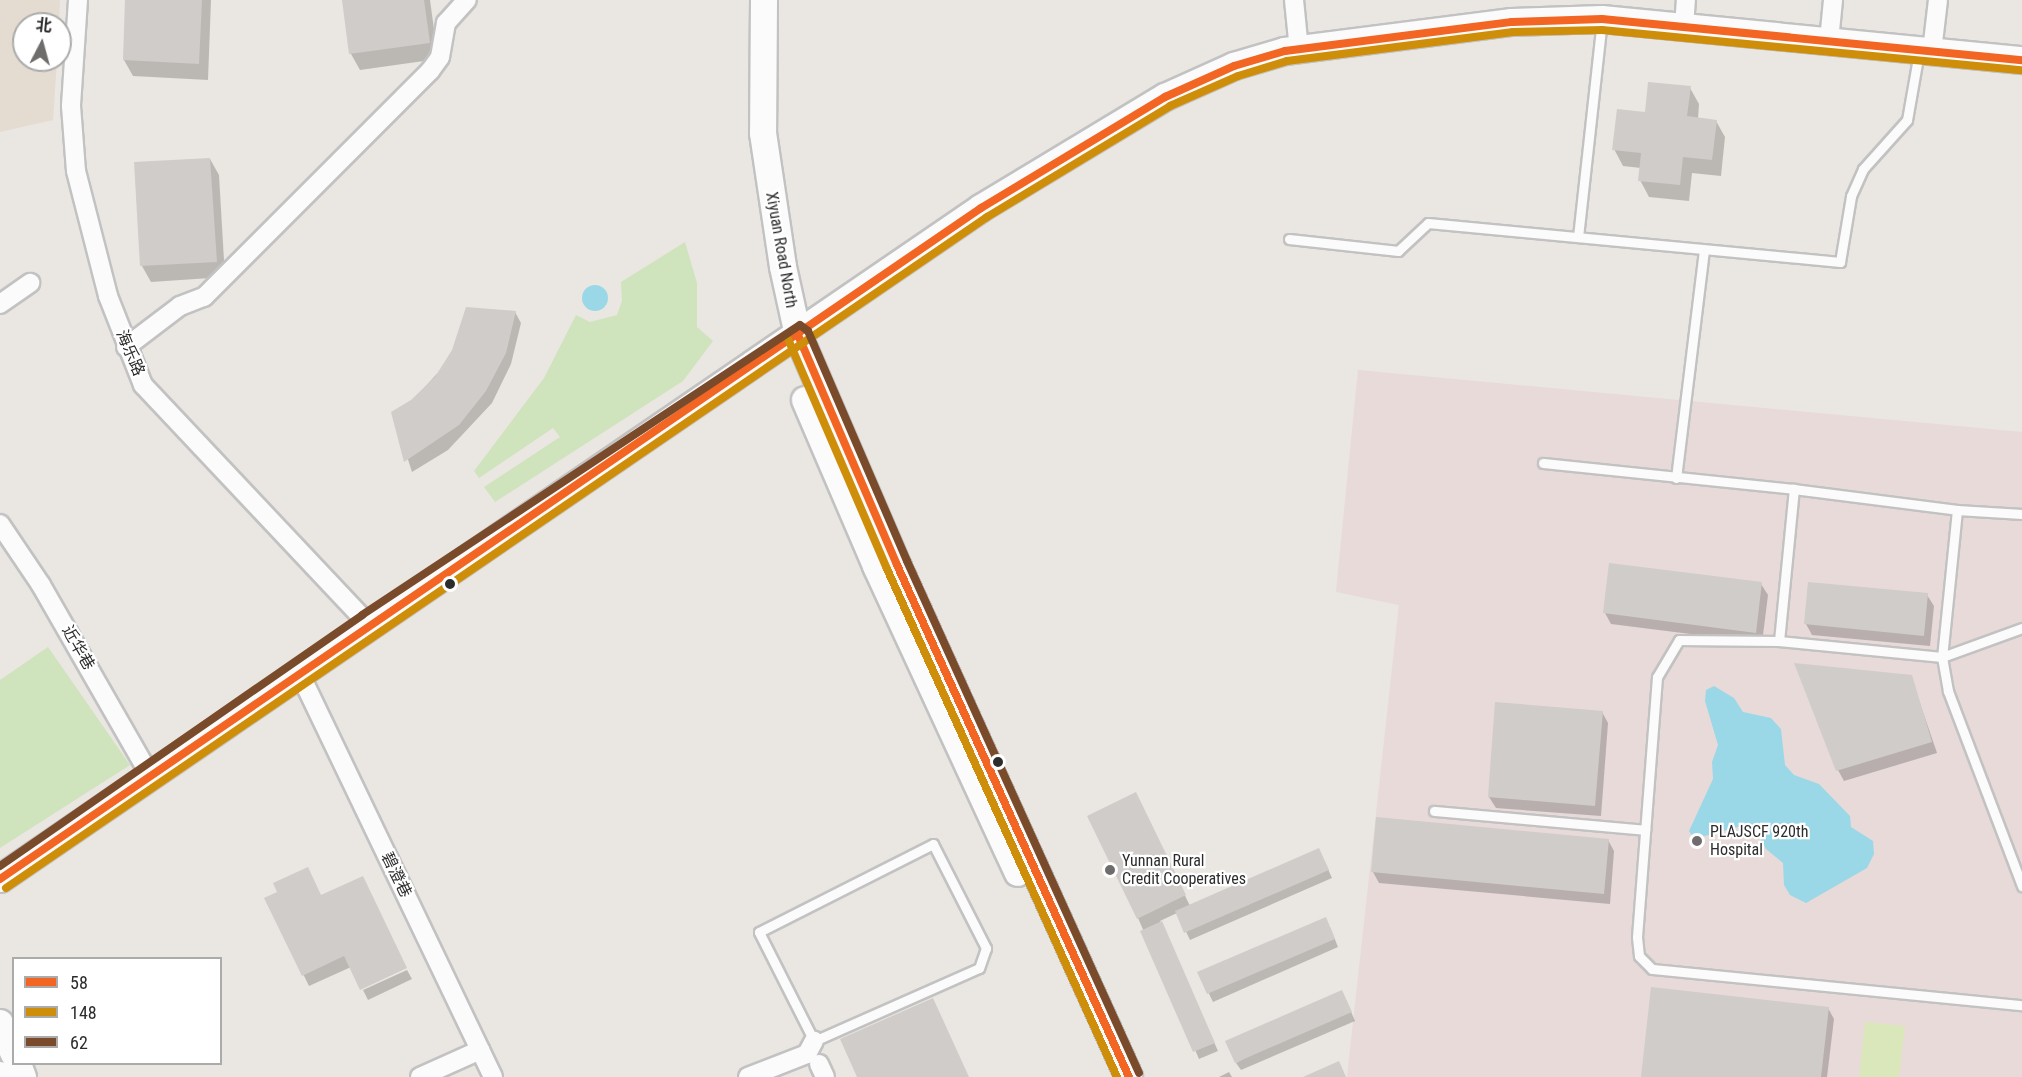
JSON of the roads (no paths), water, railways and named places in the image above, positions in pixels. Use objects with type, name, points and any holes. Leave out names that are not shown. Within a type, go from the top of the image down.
[{"type":"street","name":"海乐路","points":[[78,0],[71,106],[76,171],[87,222],[126,347],[143,385],[368,624]]},
{"type":"street","points":[[126,347],[180,306],[204,297],[430,70],[440,57],[446,23],[467,0]]},
{"type":"street","name":"Xiyuan Road North","points":[[746,0],[745,134],[765,271],[876,567],[1110,1077]]},
{"type":"street","name":"Xiyuan Road North","points":[[764,0],[763,133],[783,267],[790,340],[897,565],[1129,1077]]},
{"type":"street","points":[[1294,0],[1299,50]]},
{"type":"street","points":[[1684,27],[1686,0]]},
{"type":"street","points":[[1829,41],[1833,0]]},
{"type":"street","points":[[1925,51],[1938,0]]},
{"type":"street","points":[[0,879],[368,624],[790,340],[981,207],[1165,97],[1234,66],[1299,50],[1512,22],[1602,19],[2022,60]]},
{"type":"street","points":[[0,304],[30,283]]},
{"type":"street","name":"近华巷","points":[[0,524],[42,585],[150,776]]},
{"type":"street","name":"碧澄巷","points":[[299,672],[493,1077]]},
{"type":"street","points":[[0,1023],[12,1050]]},
{"type":"street","points":[[748,1077],[807,1054],[814,1041]]},
{"type":"street","points":[[420,1077],[480,1050]]},
{"type":"lane","points":[[1578,237],[1602,19]]},
{"type":"lane","points":[[1289,239],[1398,251],[1428,223],[1839,262],[1851,196],[1863,169],[1907,120],[1925,51]]},
{"type":"lane","points":[[1676,478],[1704,250]]},
{"type":"lane","points":[[1543,464],[1794,489],[1958,510],[2022,514]]},
{"type":"lane","points":[[1779,641],[1794,489]]},
{"type":"lane","points":[[1958,510],[1942,657],[1948,691],[2022,886]]},
{"type":"lane","points":[[2022,628],[1942,657],[1779,641],[1679,640],[1657,677],[1637,937],[1640,956],[1652,969],[2022,1005]]},
{"type":"lane","points":[[1434,811],[1645,830]]},
{"type":"lane","points":[[933,844],[986,948],[979,968],[814,1041],[759,932],[933,844]]},
{"type":"water","points":[[595,285],[604,289],[608,298],[604,307],[595,311],[586,307],[582,298],[586,289]]},
{"type":"water","points":[[1714,686],[1734,698],[1743,712],[1771,718],[1781,729],[1785,765],[1794,775],[1819,784],[1850,816],[1851,827],[1873,841],[1874,854],[1867,868],[1806,903],[1790,895],[1784,885],[1783,863],[1766,849],[1757,833],[1745,825],[1694,839],[1689,831],[1713,779],[1712,762],[1718,745],[1705,701],[1706,690]]},
{"type":"place","name":"PLAJSCF 920th Hospital","points":[[1697,841]]},
{"type":"place","name":"Yunnan Rural Credit Cooperatives","points":[[1110,870]]}]
